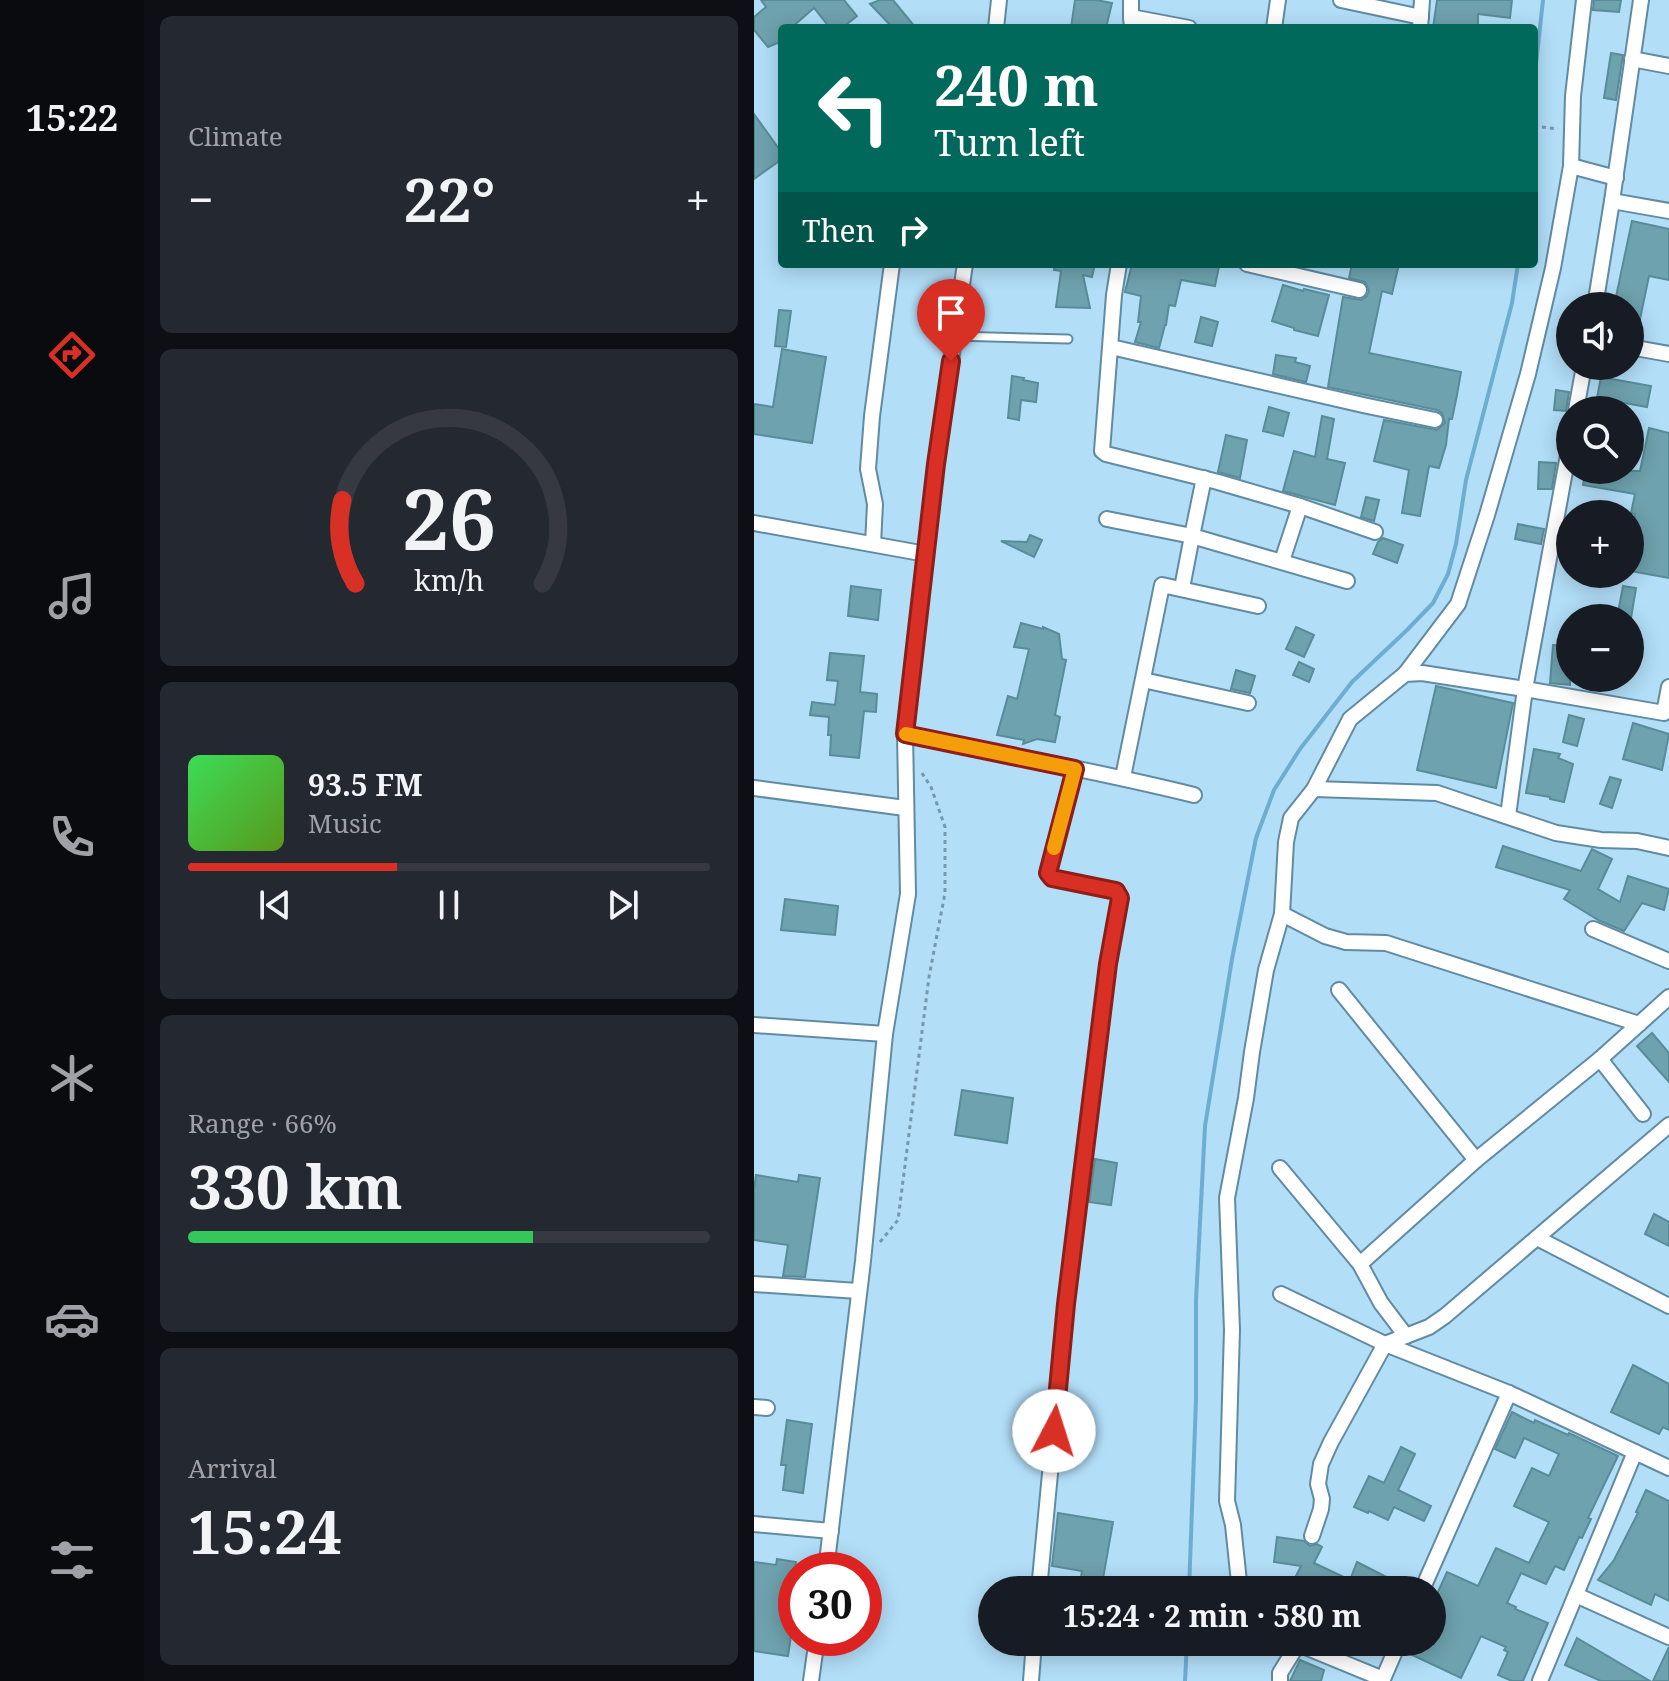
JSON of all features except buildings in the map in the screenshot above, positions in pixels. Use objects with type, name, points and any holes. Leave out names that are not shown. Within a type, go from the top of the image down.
[{"type":"street","points":[[996,24],[999,0]]},
{"type":"street","points":[[1131,0],[1132,22]]},
{"type":"street","points":[[1275,24],[1278,0]]},
{"type":"street","points":[[1341,0],[1420,22],[1422,0]]},
{"type":"street","points":[[1239,1576],[1227,1501],[1232,1330],[1227,1198],[1266,970],[1282,914],[1286,842],[1291,818],[1314,789],[1350,719],[1405,674],[1458,604],[1528,374],[1553,268],[1571,166],[1573,96],[1584,0]]},
{"type":"street","points":[[1597,292],[1641,0]]},
{"type":"street","points":[[1632,59],[1669,66]]},
{"type":"street","points":[[1571,166],[1616,178]]},
{"type":"street","points":[[1612,201],[1669,211]]},
{"type":"street","points":[[873,544],[875,504],[868,469],[892,268]]},
{"type":"street","points":[[828,1552],[863,1261],[885,1034],[908,894],[904,740],[936,464],[964,268]]},
{"type":"street","points":[[1118,268],[1102,451],[1300,506],[1375,532]]},
{"type":"street","points":[[1264,268],[1359,290]]},
{"type":"street","points":[[1111,347],[1435,420]]},
{"type":"street","points":[[1644,350],[1669,354]]},
{"type":"street","points":[[1182,588],[1204,478]]},
{"type":"street","points":[[1508,816],[1525,689],[1563,484]]},
{"type":"street","points":[[1282,561],[1300,506]]},
{"type":"street","points":[[1107,519],[1192,536],[1347,581]]},
{"type":"street","points":[[754,523],[926,554]]},
{"type":"street","points":[[1123,777],[1162,585],[1258,606]]},
{"type":"street","points":[[1405,674],[1422,673],[1667,714],[1669,687]]},
{"type":"street","points":[[1143,680],[1248,703]]},
{"type":"street","points":[[904,740],[1123,777],[1194,795]]},
{"type":"street","points":[[1040,1576],[1066,1304],[1106,979],[1120,898],[1116,891],[1052,878],[1048,873],[1075,769]]},
{"type":"street","points":[[754,788],[905,808]]},
{"type":"street","points":[[1314,789],[1437,793],[1556,833],[1601,840],[1637,841],[1669,848]]},
{"type":"street","points":[[1282,914],[1325,936],[1346,942],[1386,943],[1639,1024]]},
{"type":"street","points":[[1593,929],[1669,961]]},
{"type":"street","points":[[1339,990],[1476,1160]]},
{"type":"street","points":[[1360,1264],[1476,1160],[1600,1059],[1669,997]]},
{"type":"street","points":[[754,1025],[885,1034]]},
{"type":"street","points":[[1600,1059],[1643,1114]]},
{"type":"street","points":[[1312,1536],[1321,1509],[1318,1484],[1321,1464],[1385,1344],[1429,1327],[1445,1316],[1537,1238],[1662,1140],[1669,1125]]},
{"type":"street","points":[[1280,1168],[1360,1264],[1381,1303],[1406,1336]]},
{"type":"street","points":[[1537,1238],[1669,1306]]},
{"type":"street","points":[[754,1284],[858,1291]]},
{"type":"street","points":[[1281,1294],[1385,1344],[1509,1393],[1669,1468]]},
{"type":"street","points":[[1428,1576],[1509,1393]]},
{"type":"street","points":[[1540,1681],[1635,1452]]},
{"type":"street","points":[[754,1524],[831,1531]]},
{"type":"street","points":[[1576,1595],[1669,1637]]},
{"type":"street","points":[[811,1681],[814,1656]]},
{"type":"street","points":[[1031,1681],[1033,1656]]},
{"type":"street","points":[[1280,1681],[1280,1673],[1289,1656]]},
{"type":"street","points":[[1328,1656],[1386,1680],[1394,1656]]},
{"type":"lane","points":[[954,336],[1068,339]]},
{"type":"path","points":[[1538,126],[1544,127]]},
{"type":"path","points":[[898,1220],[929,977],[945,893],[945,827],[931,787],[904,740]]},
{"type":"waterway","points":[[1538,46],[1543,0]]},
{"type":"waterway","points":[[1190,1576],[1196,1300],[1205,1126],[1232,959],[1256,838],[1274,790],[1300,749],[1352,682],[1433,603],[1448,574],[1466,480],[1512,303],[1517,268]]},
{"type":"waterway","points":[[1185,1681],[1186,1656]]},
{"type":"slow traffic","points":[[906,734],[1075,769],[1054,848]]},
{"type":"route","points":[[951,361],[905,734],[1075,769],[1049,876],[1116,891],[1120,895],[1108,964],[1066,1304],[1054,1431]]}]
